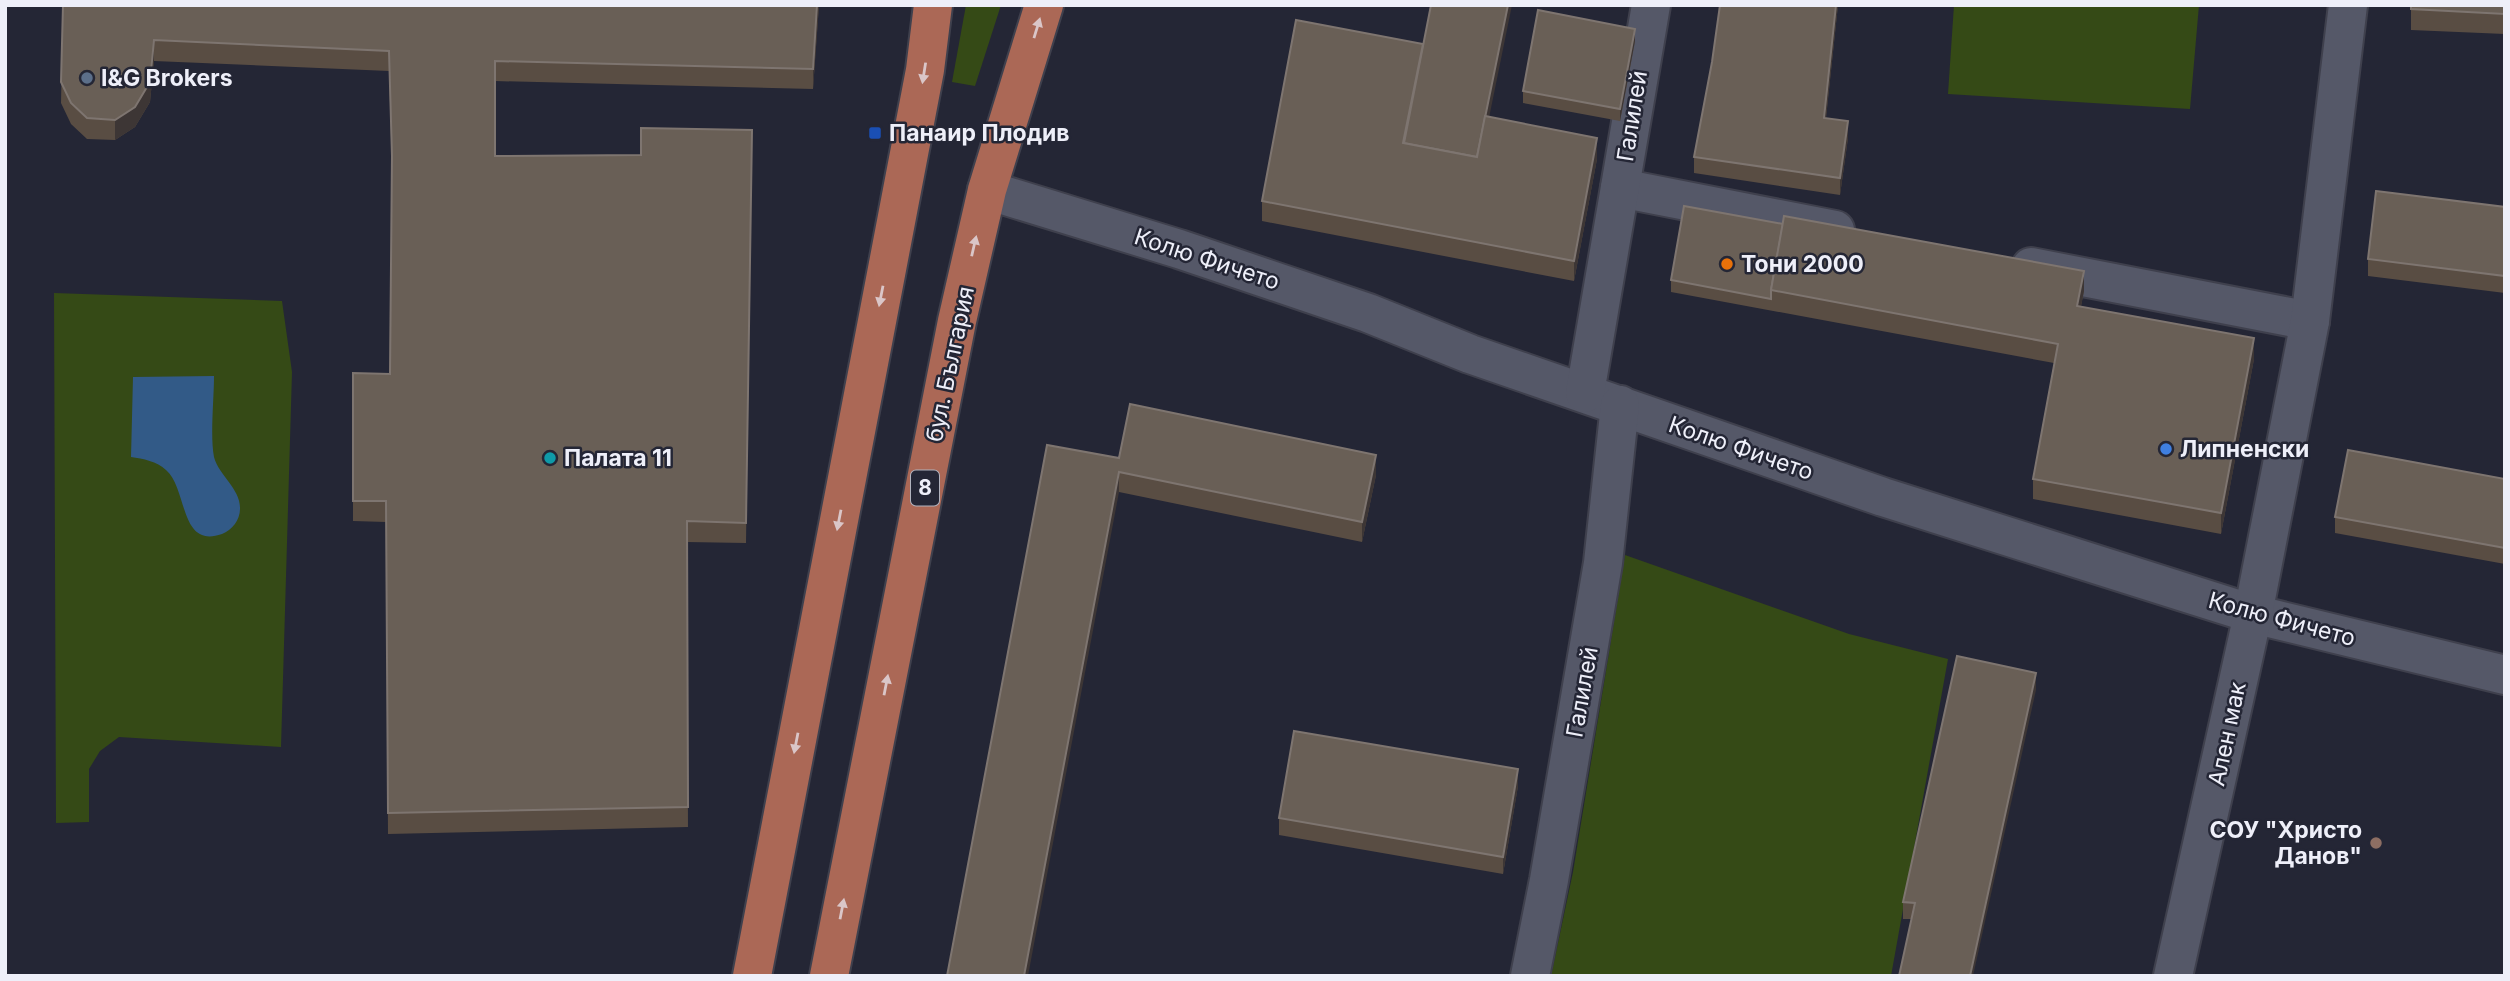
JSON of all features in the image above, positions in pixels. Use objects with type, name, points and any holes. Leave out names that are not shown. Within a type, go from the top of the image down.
[{"type":"main road","points":[[752,976],[925,70],[933,5]]},
{"type":"main road","name":"бул. България","points":[[829,976],[954,335],[987,190],[1044,5]]},
{"type":"street","name":"Галилей","points":[[1530,976],[1604,563],[1602,399],[1620,188],[1651,5]]},
{"type":"street","name":"Ален мак","points":[[2174,976],[2253,614],[2311,321],[2348,5]]},
{"type":"street","points":[[1620,188],[1864,235]]},
{"type":"street","name":"Колю Фичето","points":[[987,190],[1178,249],[1368,313],[1470,354],[1894,501],[2253,614],[2505,675]]},
{"type":"street","points":[[1999,261],[2311,321]]},
{"type":"green space","points":[[966,5],[1001,5],[975,86],[952,82]]},
{"type":"green space","points":[[1954,5],[2199,5],[2190,109],[1948,94]]},
{"type":"green space","points":[[54,293],[282,301],[292,372],[281,747],[119,737],[100,751],[89,769],[89,822],[56,823]]},
{"type":"green space","points":[[1625,555],[1849,634],[1948,659],[1891,976],[1551,976],[1573,872]]},
{"type":"water","points":[[214,376],[214,457],[237,495],[240,513],[229,530],[208,536],[198,533],[191,525],[173,479],[166,470],[154,462],[131,457],[133,377]]},
{"type":"building","name":"Палата 11","points":[[63,5],[817,5],[813,69],[495,61],[495,156],[641,155],[641,128],[752,130],[746,523],[687,521],[688,807],[388,813],[386,501],[353,501],[353,373],[390,374],[392,156],[389,51],[154,40],[150,82],[135,107],[115,120],[87,118],[71,103],[61,82]]},
{"type":"building","points":[[1431,5],[1508,5],[1477,157],[1404,143]]},
{"type":"building","points":[[1720,5],[1836,5],[1824,118],[1848,121],[1840,178],[1694,157]]},
{"type":"building","points":[[2411,5],[2505,5],[2505,14],[2411,9]]},
{"type":"building","points":[[1538,10],[1635,29],[1620,109],[1523,91]]},
{"type":"building","points":[[1296,20],[1423,44],[1403,143],[1477,157],[1485,116],[1597,138],[1574,261],[1262,201]]},
{"type":"building","points":[[2376,191],[2505,207],[2505,276],[2368,259]]},
{"type":"building","name":"Тони 2000","points":[[1684,206],[1783,224],[1771,299],[1671,280]]},
{"type":"building","points":[[1784,216],[2084,271],[2077,306],[2254,338],[2221,513],[2033,479],[2058,344],[1771,290]]},
{"type":"building","points":[[1130,404],[1376,455],[1362,522],[1119,472],[1024,976],[947,976],[1047,445],[1119,458]]},
{"type":"building","points":[[2348,450],[2505,479],[2505,548],[2335,517]]},
{"type":"building","points":[[1957,656],[2036,673],[1970,976],[1899,976],[1915,903],[1903,902]]},
{"type":"building","points":[[1294,731],[1518,769],[1503,857],[1279,818]]},
{"type":"place","name":"I&G Brokers","points":[[87,78]]},
{"type":"place","name":"Панаир Плодив","points":[[875,133]]},
{"type":"place","name":"Тони 2000","points":[[1727,264]]},
{"type":"place","name":"Липненски","points":[[2166,449]]},
{"type":"place","name":"Палата 11","points":[[550,458]]},
{"type":"place","name":"СОУ \"Христо Данов\"","points":[[2376,843]]}]
